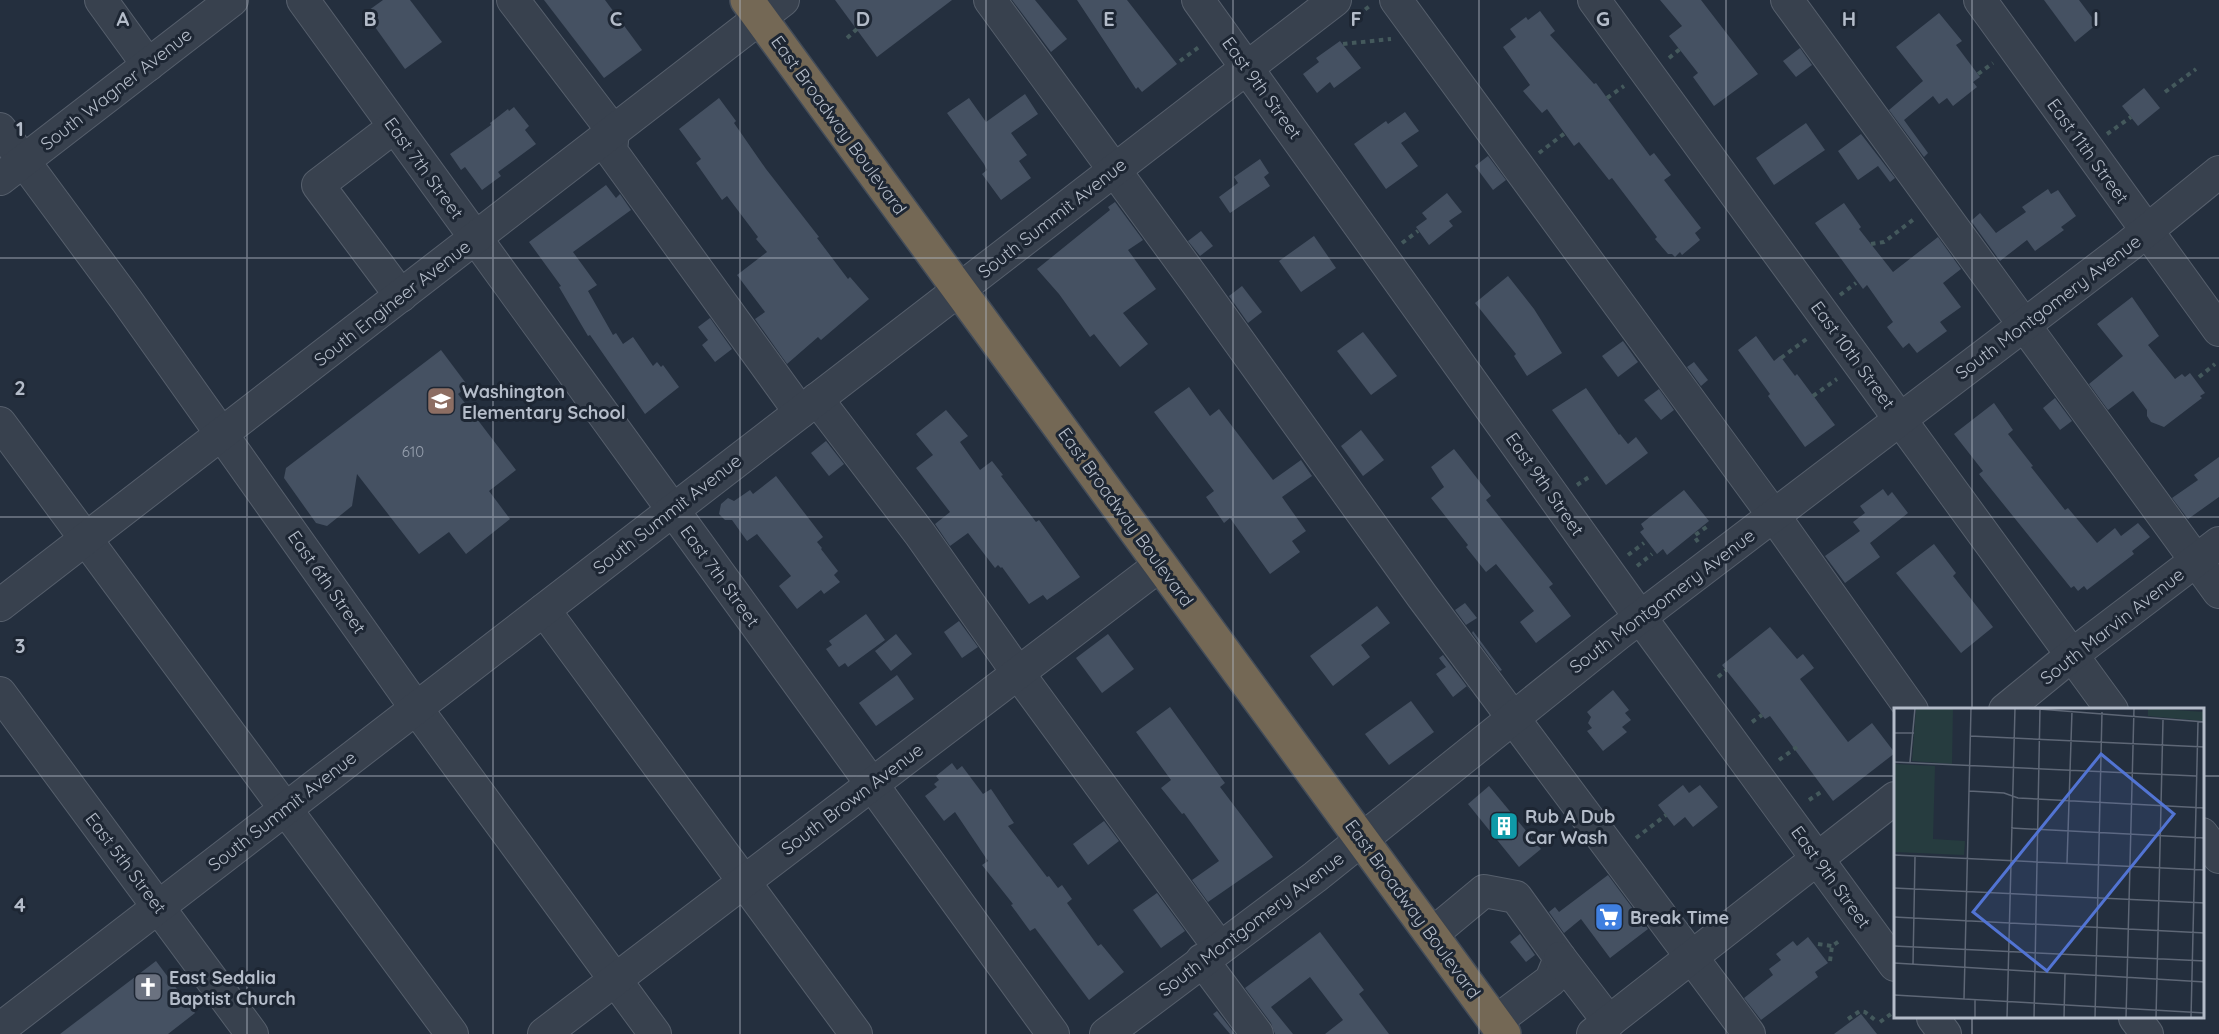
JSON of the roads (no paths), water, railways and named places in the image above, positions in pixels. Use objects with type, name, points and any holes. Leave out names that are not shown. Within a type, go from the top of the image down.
[{"type":"highway","name":"East Broadway Boulevard","points":[[764,6],[959,290],[1499,1028]]},
{"type":"street","points":[[101,0],[148,65]]},
{"type":"street","name":"South Wagner Avenue","points":[[12,170],[232,0]]},
{"type":"street","name":"East 7th Street","points":[[303,0],[1053,1034]]},
{"type":"street","points":[[513,0],[613,131],[611,151],[808,406],[920,534],[1211,954],[1257,1034]]},
{"type":"street","points":[[990,0],[1115,169],[1415,587],[1749,1034]]},
{"type":"street","name":"East 9th Street","points":[[1198,0],[1640,617],[1894,964]]},
{"type":"street","name":"South Summit Avenue","points":[[0,1029],[1335,0]]},
{"type":"street","points":[[1396,0],[1774,516],[1911,708]]},
{"type":"street","name":"East 10th Street","points":[[1594,0],[2111,708]]},
{"type":"street","points":[[1787,0],[2024,326],[2208,552],[2219,592]]},
{"type":"street","name":"East 11th Street","points":[[1980,0],[2219,330]]},
{"type":"street","name":"South Engineer Avenue","points":[[0,605],[613,131],[764,6]]},
{"type":"street","points":[[394,127],[318,185],[401,296]]},
{"type":"street","name":"East 6th Street","points":[[0,129],[12,170],[221,434],[416,708],[655,1034]]},
{"type":"street","name":"South Montgomery Avenue","points":[[1106,1034],[1362,840],[1512,717],[1640,617],[2024,326],[2219,172]]},
{"type":"street","points":[[0,423],[452,1034]]},
{"type":"street","name":"South Marvin Avenue","points":[[2007,708],[2072,655],[2208,552]]},
{"type":"street","name":"South Brown Avenue","points":[[544,1034],[1161,564]]},
{"type":"street","points":[[543,610],[856,1034]]},
{"type":"street","name":"East 5th Street","points":[[0,693],[252,1034]]},
{"type":"street","points":[[1431,934],[1484,891],[1516,897],[1560,958],[1601,1028],[1894,799]]},
{"type":"street","points":[[2204,837],[2219,856]]},
{"type":"street","points":[[1499,1028],[1551,980],[1560,958]]},
{"type":"street","points":[[1934,1019],[1945,1034]]},
{"type":"street","points":[[2136,1019],[2147,1034]]},
{"type":"place","name":"Washington Elementary School","points":[[441,401]]},
{"type":"place","name":"Rub A Dub Car Wash","points":[[1504,826]]},
{"type":"place","name":"Break Time","points":[[1609,917]]},
{"type":"place","name":"East Sedalia Baptist Church","points":[[148,987]]}]
